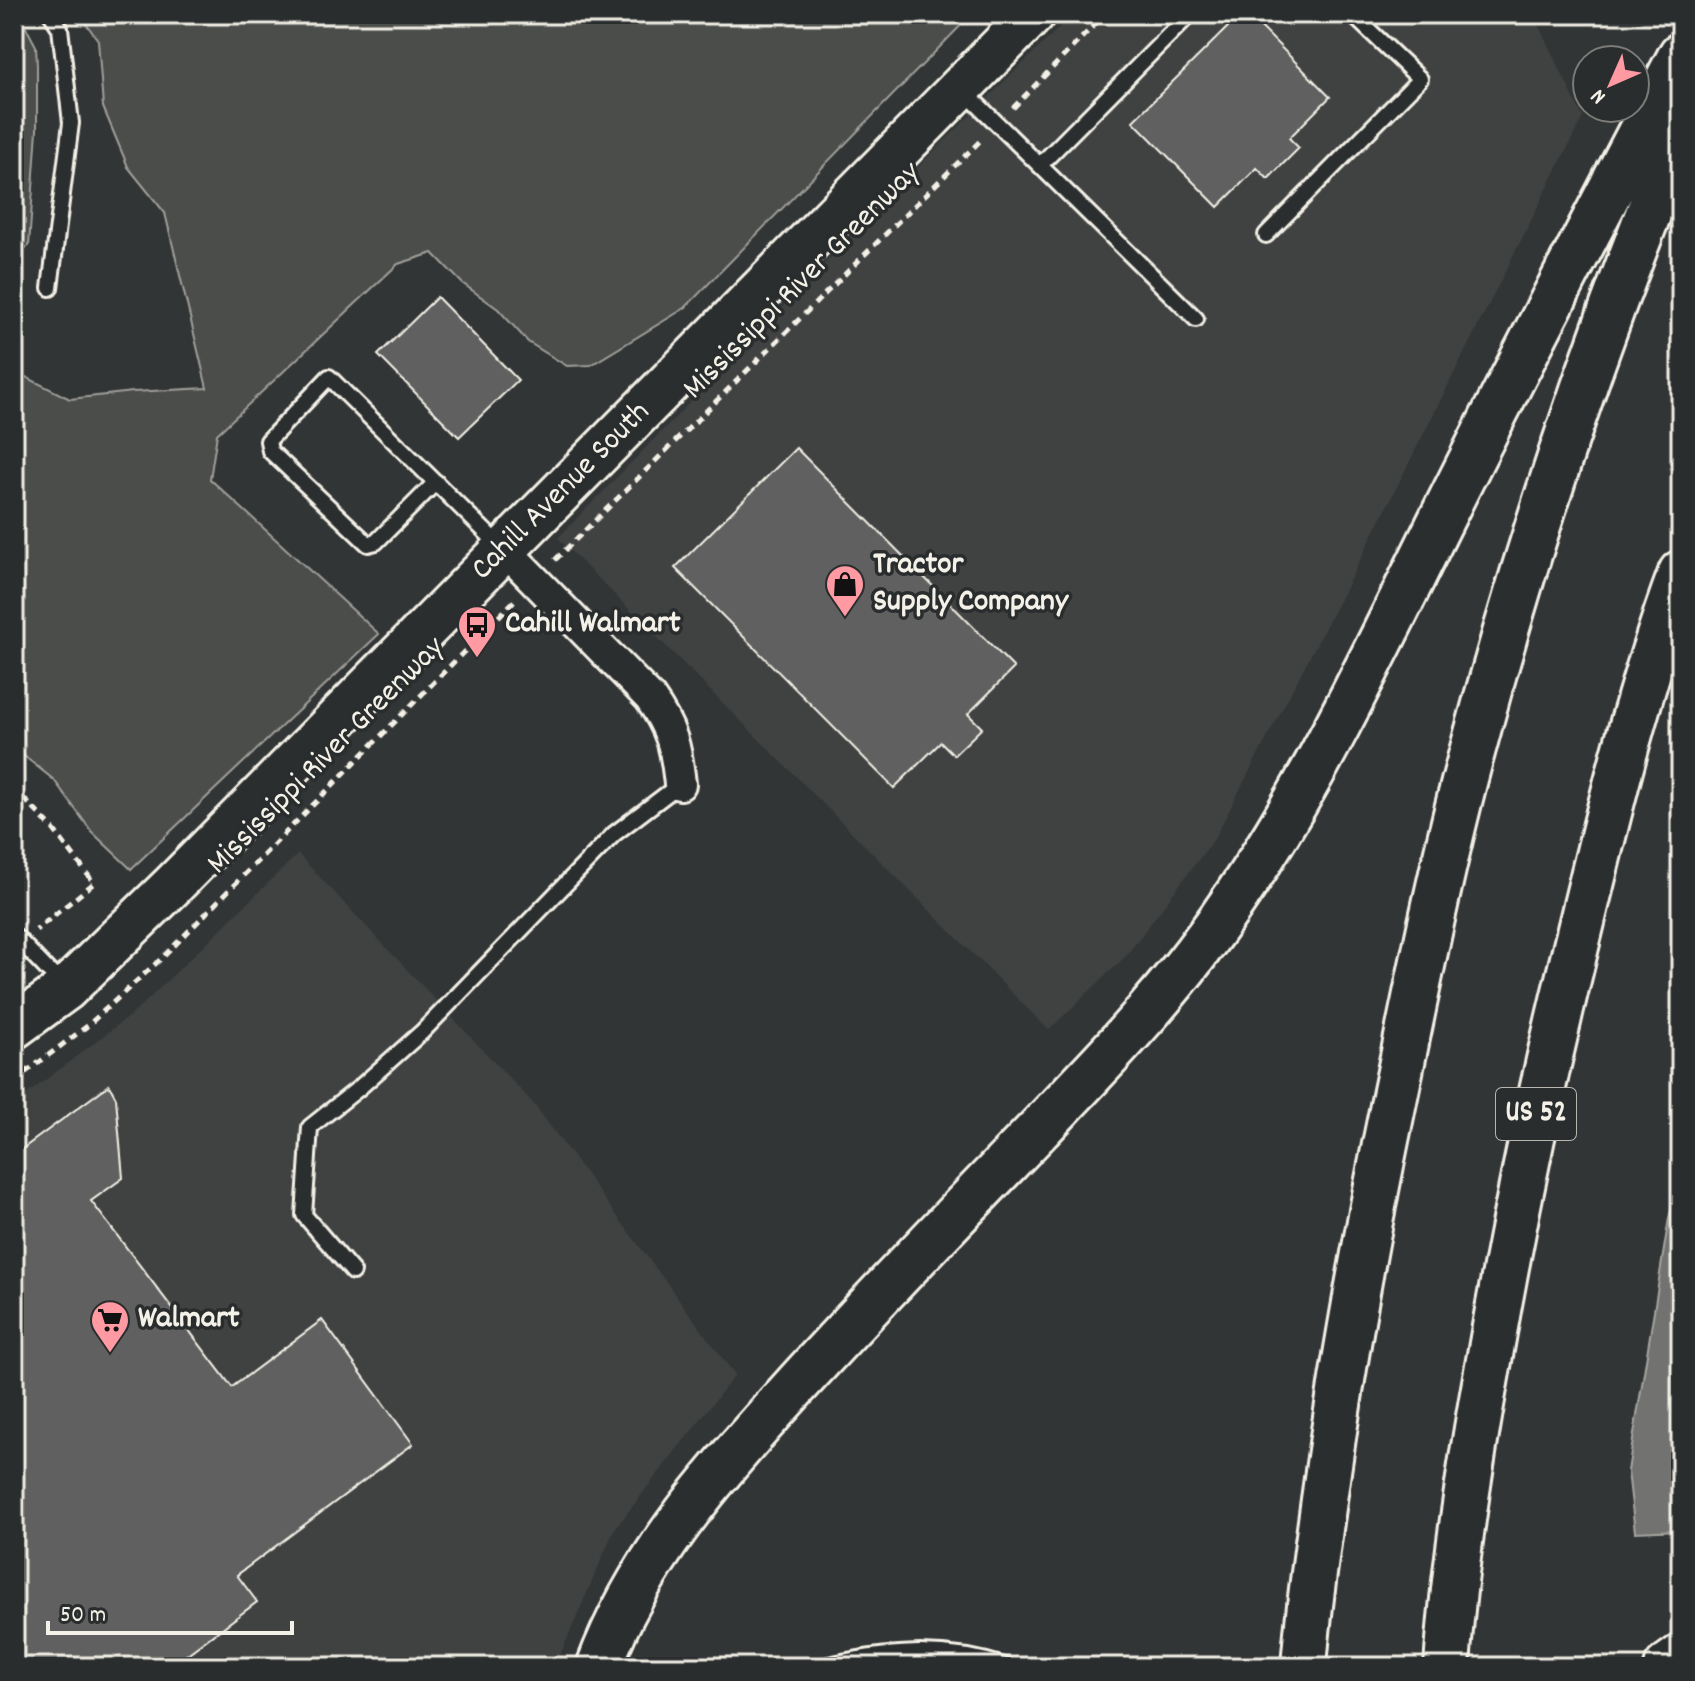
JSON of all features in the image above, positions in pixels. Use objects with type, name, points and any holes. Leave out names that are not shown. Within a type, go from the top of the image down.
[{"type":"highway","points":[[599,1667],[632,1595],[685,1514],[825,1353],[1128,1034],[1195,954],[1259,863],[1330,742],[1571,264],[1681,55]]},
{"type":"highway","points":[[1304,1667],[1308,1617],[1340,1389],[1374,1199],[1467,771],[1506,630],[1571,426],[1645,221],[1681,133]]},
{"type":"highway","name":"US 52","points":[[1447,1667],[1450,1624],[1477,1429],[1510,1238],[1546,1067],[1627,737],[1681,573]]},
{"type":"highway","points":[[1667,1667],[1681,1657]]},
{"type":"street","name":"Cahill Avenue South","points":[[14,1027],[66,989],[173,885],[1033,14]]},
{"type":"street","points":[[505,550],[650,698],[666,721],[675,744],[680,784]]},
{"type":"lane","points":[[50,288],[71,123],[60,28],[51,14]]},
{"type":"lane","points":[[1040,165],[1190,14]]},
{"type":"lane","points":[[1266,235],[1420,79],[1352,14]]},
{"type":"lane","points":[[961,88],[1196,319]]},
{"type":"lane","points":[[436,482],[376,542],[368,544],[268,446],[271,436],[329,377],[436,482],[505,550]]},
{"type":"lane","points":[[353,1272],[304,1215],[310,1127],[422,1032],[614,834],[680,784]]},
{"type":"lane","points":[[18,938],[66,989]]},
{"type":"lane","points":[[820,1667],[867,1655],[914,1651],[962,1656],[1008,1667]]},
{"type":"path","name":"Mississippi River Greenway","points":[[14,1081],[86,1027],[163,957],[534,581],[998,124],[1105,14]]},
{"type":"path","points":[[14,788],[54,830],[94,883],[18,938]]},
{"type":"shaded area","points":[[14,14],[19,14],[36,46],[37,130],[29,246],[14,255]]},
{"type":"shaded area","points":[[79,14],[972,14],[685,308],[591,365],[567,366],[528,342],[498,309],[462,283],[433,253],[398,264],[217,434],[210,479],[379,634],[131,869],[92,832],[54,780],[14,748],[14,371],[70,399],[207,388],[165,213],[128,167],[103,107],[98,40]]},
{"type":"shaded area","points":[[1073,14],[1533,14],[1571,92],[1571,124],[1579,124],[1350,580],[1214,839],[1126,956],[1049,1030],[558,538],[929,156]]},
{"type":"shaded area","points":[[298,854],[533,1103],[735,1375],[614,1530],[555,1667],[14,1667],[14,1104],[136,1011]]},
{"type":"shaded area","points":[[1681,1174],[1681,1530],[1635,1532],[1628,1471],[1669,1218]]},
{"type":"building","points":[[1241,14],[1248,14],[1330,97],[1289,138],[1299,148],[1268,179],[1257,168],[1218,207],[1133,121]]},
{"type":"building","points":[[437,297],[518,380],[459,437],[378,355]]},
{"type":"building","name":"Tractor Supply Company","points":[[796,448],[1014,668],[968,714],[982,728],[954,755],[941,742],[894,788],[675,568]]},
{"type":"building","name":"Walmart","points":[[109,1085],[116,1098],[123,1178],[91,1201],[232,1387],[322,1320],[413,1444],[237,1575],[257,1602],[170,1667],[14,1667],[14,1155]]},
{"type":"place","name":"Tractor Supply Company","points":[[845,618]]},
{"type":"place","name":"Cahill Walmart","points":[[477,659]]},
{"type":"place","name":"Walmart","points":[[110,1354]]}]
